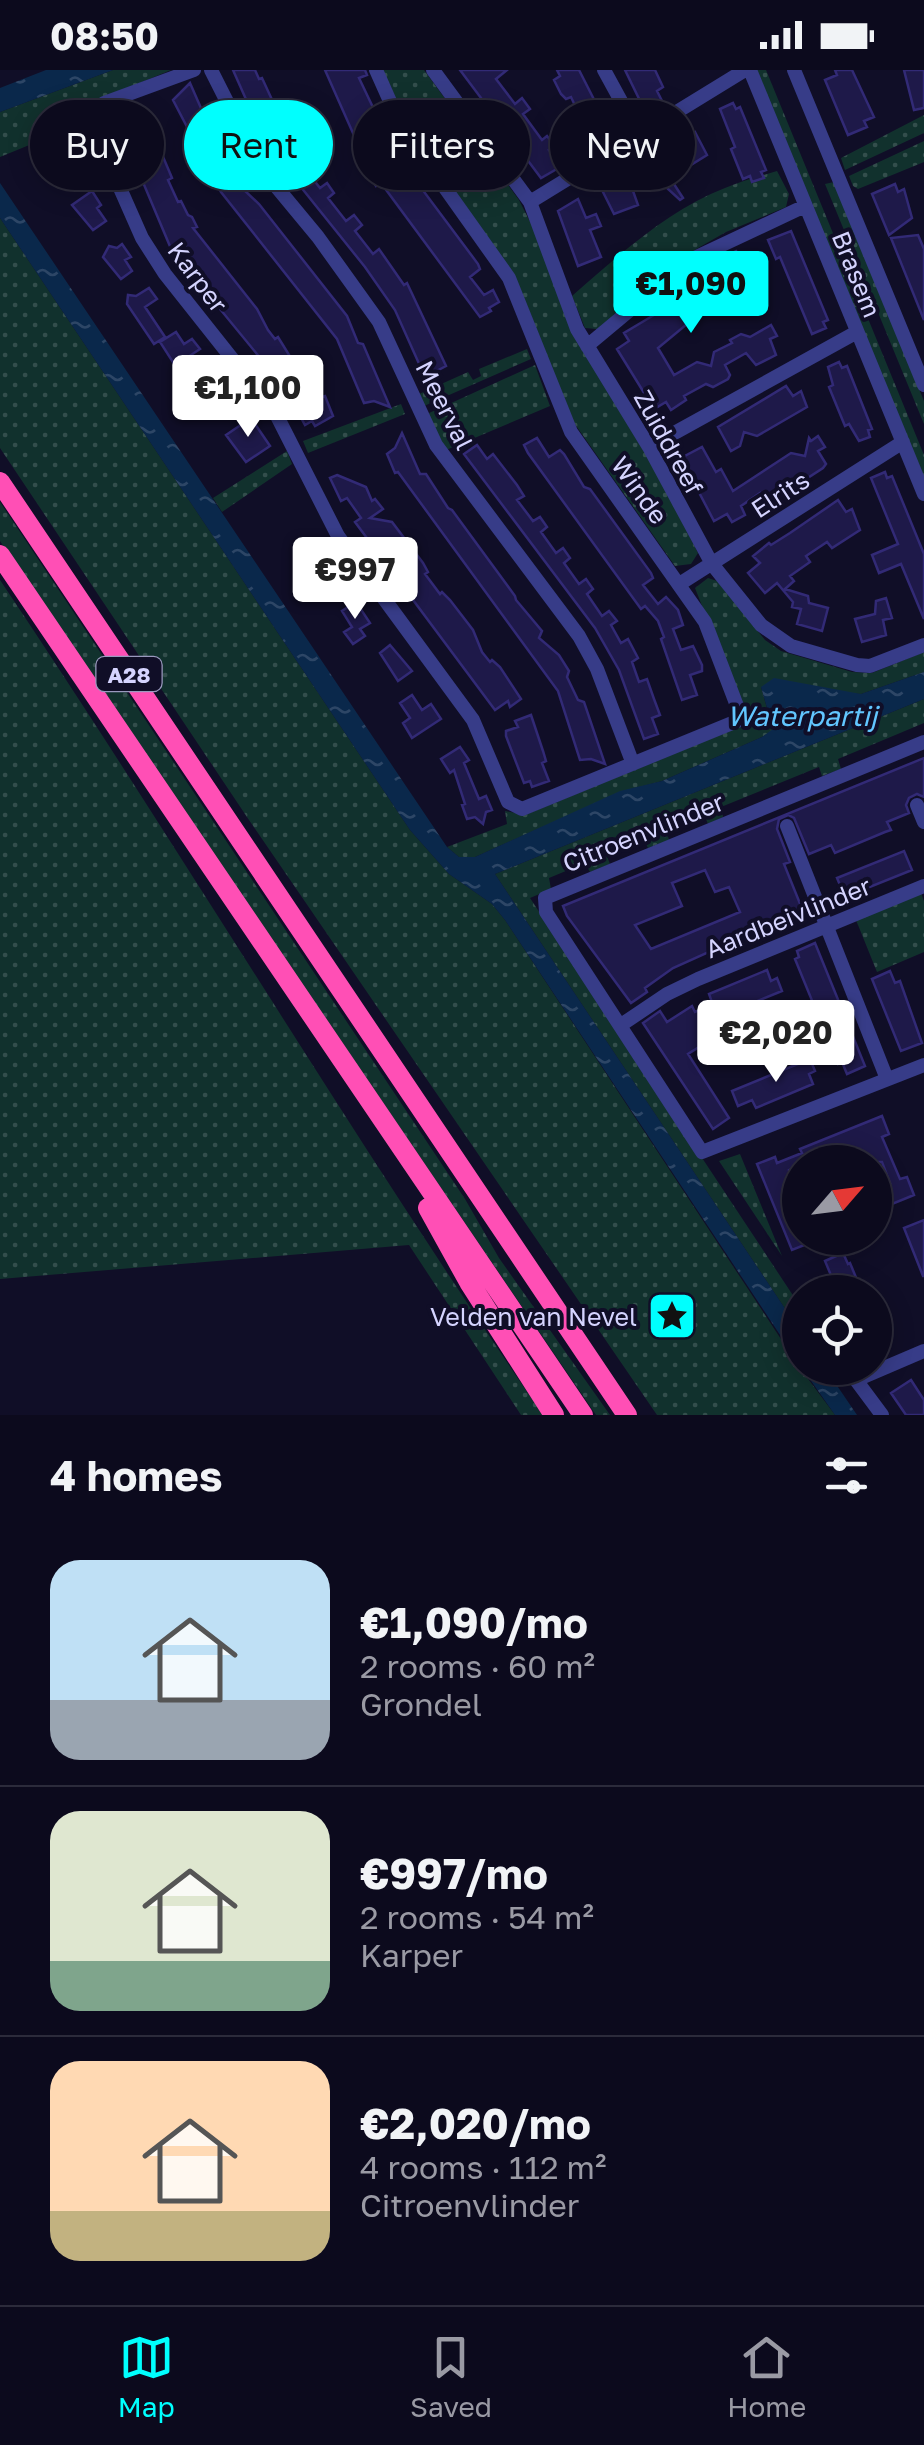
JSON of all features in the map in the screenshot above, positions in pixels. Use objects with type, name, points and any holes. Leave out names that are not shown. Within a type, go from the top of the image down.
[{"type":"highway","name":"A28","points":[[0,482],[627,1415]]},
{"type":"highway","name":"A28","points":[[0,554],[584,1415]]},
{"type":"highway","name":"A28","points":[[368,1099],[469,1282],[554,1415]]},
{"type":"street","name":"Karper","points":[[194,70],[104,104],[92,117],[93,127],[142,238],[165,274],[276,414],[338,536],[473,720],[508,802]]},
{"type":"street","name":"Meerval","points":[[211,70],[260,167],[379,322],[436,444],[579,636],[597,669],[633,764]]},
{"type":"street","name":"Winde","points":[[376,70],[401,126],[509,278],[571,432],[705,622],[742,720],[522,808],[508,802]]},
{"type":"street","name":"Zuiddreef","points":[[433,70],[530,202],[573,320],[587,346],[650,447],[712,564],[761,625],[792,646],[857,665],[870,666],[924,644]]},
{"type":"street","points":[[604,70],[620,100]]},
{"type":"street","points":[[695,101],[748,70]]},
{"type":"street","name":"Brasem","points":[[748,70],[924,494]]},
{"type":"street","points":[[794,70],[924,385]]},
{"type":"street","points":[[530,202],[550,190]]},
{"type":"street","points":[[587,346],[690,260],[805,206]]},
{"type":"street","points":[[650,447],[857,332]]},
{"type":"street","name":"Elrits","points":[[681,583],[902,442]]},
{"type":"street","name":"Citroenvlinder","points":[[924,742],[782,815],[546,898],[546,912],[702,1152],[924,1064]]},
{"type":"street","points":[[917,805],[924,822]]},
{"type":"street","points":[[782,815],[887,1079]]},
{"type":"street","name":"Aardbeivlinder","points":[[621,1025],[666,994],[698,978],[924,886]]},
{"type":"street","points":[[882,1415],[856,1380],[924,1351]]},
{"type":"green space","points":[[113,70],[171,70],[102,100],[32,100]]},
{"type":"green space","points":[[383,70],[424,70],[446,100],[397,100]]},
{"type":"green space","points":[[755,70],[766,70],[924,455],[924,482]]},
{"type":"green space","points":[[30,101],[30,145],[0,157],[0,112]]},
{"type":"green space","points":[[924,115],[924,133],[845,170],[841,158]]},
{"type":"green space","points":[[924,141],[924,162],[858,189],[853,186],[849,176]]},
{"type":"green space","points":[[777,171],[789,194],[786,207],[726,232],[691,252],[597,329],[585,328],[572,296],[626,250],[704,197]]},
{"type":"green space","points":[[834,182],[924,401],[924,424],[825,184]]},
{"type":"green space","points":[[451,190],[512,190],[519,200],[698,553],[691,564],[675,566],[572,420],[527,305]]},
{"type":"green space","points":[[0,218],[410,830],[449,874],[492,904],[505,920],[782,1341],[782,1385],[813,1385],[835,1415],[657,1415],[249,820],[0,448]]},
{"type":"green space","points":[[527,349],[531,359],[424,406],[419,394],[468,372],[473,380],[481,376],[479,369]]},
{"type":"green space","points":[[535,365],[550,406],[446,450],[427,414]]},
{"type":"green space","points":[[401,404],[405,414],[308,453],[303,441]]},
{"type":"green space","points":[[287,451],[292,464],[222,512],[213,498]]},
{"type":"green space","points":[[0,502],[465,1199],[499,1258],[610,1415],[596,1415],[0,541]]},
{"type":"green space","points":[[708,578],[717,581],[765,640],[781,651],[852,672],[872,673],[924,652],[924,672],[861,694],[761,687],[773,730],[762,737],[662,781],[620,792],[475,857],[459,857],[447,847],[507,824],[505,811],[525,815],[748,723],[695,588]]},
{"type":"green space","points":[[0,580],[543,1415],[521,1415],[409,1245],[0,1279]]},
{"type":"green space","points":[[924,699],[924,723],[838,759],[841,769],[822,776],[819,767],[721,807],[723,817],[708,824],[704,814],[666,829],[669,840],[648,848],[643,838],[606,854],[610,864],[590,872],[585,863],[549,878],[551,889],[530,898],[782,1279],[782,1304],[495,874]]},
{"type":"green space","points":[[921,893],[924,952],[877,972],[856,920]]},
{"type":"green space","points":[[740,1154],[782,1256],[719,1161]]},
{"type":"water","points":[[46,70],[113,70],[0,112],[0,88]]},
{"type":"water","name":"Waterpartij","points":[[0,183],[447,847],[459,857],[475,857],[620,791],[662,781],[762,737],[773,729],[761,687],[774,678],[861,694],[924,672],[924,699],[495,874],[782,1304],[782,1338],[505,920],[492,904],[449,874],[410,830],[0,218]]},
{"type":"water","points":[[814,1385],[837,1385],[857,1415],[835,1415]]},
{"type":"building","points":[[233,70],[255,70],[272,100],[246,100]]},
{"type":"building","points":[[325,70],[365,70],[367,75],[359,78],[369,100],[353,100],[353,133]]},
{"type":"building","points":[[460,70],[507,70],[496,79],[512,100],[482,100]]},
{"type":"building","points":[[557,70],[579,70],[594,100],[566,99],[554,80],[560,76]]},
{"type":"building","points":[[625,70],[655,70],[663,87],[657,91],[662,100],[640,100]]},
{"type":"building","points":[[835,70],[852,70],[874,117],[864,121],[867,127],[848,135],[825,80],[837,75]]},
{"type":"building","points":[[904,70],[924,70],[924,108],[914,110]]},
{"type":"building","points":[[190,83],[197,100],[184,100],[184,121],[173,100]]},
{"type":"building","points":[[733,103],[736,109],[740,107],[766,170],[761,172],[764,178],[752,182],[750,176],[743,179],[720,109]]},
{"type":"building","points":[[530,124],[542,140],[547,136],[550,140],[550,173],[541,178],[530,163]]},
{"type":"building","points":[[695,132],[707,155],[695,162]]},
{"type":"building","points":[[164,159],[172,178],[168,180],[178,202],[192,217],[197,227],[193,228],[257,309],[275,339],[278,337],[294,363],[325,396],[333,416],[315,426],[312,421],[305,425],[284,387],[188,270],[194,265],[185,245],[172,251],[146,190],[164,190]]},
{"type":"building","points":[[895,184],[898,192],[904,189],[912,218],[889,235],[872,194]]},
{"type":"building","points":[[244,190],[259,204],[347,316],[390,407],[374,401],[364,403],[337,339],[221,192]]},
{"type":"building","points":[[303,190],[332,190],[334,193],[328,198],[346,221],[354,215],[362,225],[355,231],[373,254],[379,249],[404,285],[407,283],[446,366],[425,377],[395,310]]},
{"type":"building","points":[[386,190],[423,190],[478,264],[480,269],[470,277],[484,295],[493,290],[499,302],[480,317]]},
{"type":"building","points":[[602,190],[635,190],[638,205],[614,214]]},
{"type":"building","points":[[92,191],[106,221],[93,230],[72,205]]},
{"type":"building","points":[[578,199],[586,218],[596,214],[601,226],[590,230],[601,257],[578,266],[558,211]]},
{"type":"building","points":[[791,231],[828,320],[823,322],[826,328],[812,334],[780,257],[776,259],[768,240]]},
{"type":"building","points":[[918,235],[924,249],[924,320],[891,238]]},
{"type":"building","points":[[122,244],[131,257],[125,260],[132,271],[121,279],[103,257],[109,246],[117,248]]},
{"type":"building","points":[[736,251],[740,257],[746,254],[756,276],[716,297],[713,293],[692,309],[696,314],[692,320],[658,348],[674,375],[697,362],[711,366],[714,352],[732,343],[730,340],[741,334],[750,337],[771,325],[777,336],[770,339],[776,355],[756,365],[746,353],[725,365],[728,379],[713,387],[706,384],[684,396],[686,400],[671,410],[666,402],[654,409],[617,349],[629,341],[624,333],[654,315],[654,307],[705,267]]},
{"type":"building","points":[[149,288],[157,299],[145,307],[165,337],[154,344],[127,304],[128,295],[136,296]]},
{"type":"building","points":[[176,332],[184,344],[192,339],[200,349],[191,355],[194,359],[178,370],[160,342]]},
{"type":"building","points":[[839,362],[842,368],[847,366],[872,429],[868,430],[870,437],[859,441],[849,424],[845,426],[829,387],[833,385],[828,367]]},
{"type":"building","points":[[213,375],[227,395],[221,399],[225,406],[212,415],[197,386]]},
{"type":"building","points":[[786,386],[793,396],[801,391],[807,407],[757,436],[744,432],[740,446],[731,451],[718,427]]},
{"type":"building","points":[[251,418],[270,446],[246,462],[226,435]]},
{"type":"building","points":[[402,433],[420,474],[426,474],[542,631],[539,638],[559,655],[569,671],[567,677],[578,700],[584,702],[605,764],[580,760],[558,691],[398,472],[395,473],[387,454],[395,448]]},
{"type":"building","points":[[818,436],[825,447],[818,451],[826,464],[823,468],[772,501],[766,503],[760,493],[741,506],[745,515],[732,522],[727,514],[714,521],[681,458],[702,447],[733,491],[791,453],[805,456],[809,438],[811,441]]},
{"type":"building","points":[[537,438],[549,457],[560,450],[584,487],[590,489],[651,573],[653,578],[643,585],[658,604],[666,597],[678,610],[683,625],[673,629],[681,650],[693,646],[702,665],[702,671],[690,675],[697,695],[682,700],[658,621],[645,606],[641,609],[528,453],[524,445]]},
{"type":"building","points":[[477,445],[487,459],[493,454],[517,485],[524,496],[517,500],[533,521],[540,517],[547,527],[541,532],[556,553],[563,548],[570,558],[564,563],[579,584],[586,579],[593,589],[587,594],[602,616],[609,611],[617,621],[611,625],[621,643],[628,639],[638,658],[632,662],[639,682],[647,679],[660,715],[652,718],[658,734],[644,739],[619,670],[595,628],[464,454]]},
{"type":"building","points":[[885,472],[887,478],[892,476],[924,554],[924,619],[901,564],[879,573],[872,555],[898,544],[871,478]]},
{"type":"building","points":[[337,475],[366,487],[372,501],[375,499],[383,509],[370,518],[392,522],[423,563],[428,572],[425,574],[440,594],[450,600],[473,630],[482,652],[500,667],[521,699],[510,707],[508,701],[495,710],[355,522],[361,518],[347,498],[341,501],[330,478]]},
{"type":"building","points":[[838,500],[846,512],[852,509],[860,530],[832,548],[827,542],[806,556],[810,562],[790,576],[794,581],[785,589],[808,596],[809,603],[828,608],[822,631],[797,624],[801,609],[792,607],[793,602],[777,583],[765,593],[748,573],[760,563],[753,556],[769,543]]},
{"type":"building","points":[[325,549],[341,582],[329,589],[305,559]]},
{"type":"building","points":[[886,598],[892,618],[883,620],[886,635],[862,642],[855,619],[875,614],[876,601]]},
{"type":"building","points":[[356,602],[370,623],[360,629],[365,636],[353,644],[344,632],[352,627],[342,611]]},
{"type":"building","points":[[390,645],[412,671],[398,681],[380,653]]},
{"type":"building","points":[[412,695],[422,710],[431,704],[441,719],[412,738],[403,723],[410,718],[400,703]]},
{"type":"building","points":[[531,715],[549,781],[532,787],[530,781],[524,783],[506,736],[506,731],[518,727],[515,721]]},
{"type":"building","points":[[460,747],[469,760],[464,763],[479,799],[486,796],[492,810],[486,812],[483,824],[475,817],[467,819],[454,770],[450,773],[441,759]]},
{"type":"building","points":[[924,758],[924,797],[917,794],[909,798],[909,813],[887,822],[891,830],[835,853],[831,845],[809,854],[794,818],[788,815],[779,819],[777,829],[790,862],[784,864],[805,916],[787,923],[784,918],[673,968],[631,1003],[563,906]],"holes":[[[705,870],[715,892],[729,887],[740,912],[651,949],[635,925],[682,906],[672,883]]]},
{"type":"building","points":[[904,851],[912,870],[845,897],[837,878]]},
{"type":"building","points":[[815,943],[865,1066],[847,1074],[842,1062],[838,1064],[795,959],[799,957],[797,951]]},
{"type":"building","points":[[767,970],[771,981],[777,978],[782,991],[706,1022],[715,1037],[688,1054],[729,1118],[713,1129],[643,1023],[660,1011],[667,1022],[692,1006],[695,1012],[713,1005],[709,994]]},
{"type":"building","points":[[890,971],[895,983],[900,981],[922,1043],[901,1051],[872,979]]},
{"type":"building","points":[[810,1059],[815,1071],[809,1074],[813,1084],[756,1108],[752,1100],[738,1106],[732,1091]]},
{"type":"building","points":[[882,1116],[889,1134],[882,1137],[885,1145],[810,1145]]},
{"type":"building","points":[[775,1157],[777,1163],[782,1161],[782,1225],[757,1164]]},
{"type":"building","points":[[892,1160],[900,1179],[907,1177],[914,1195],[892,1204]]},
{"type":"building","points":[[924,1220],[924,1276],[923,1276],[904,1228]]},
{"type":"building","points":[[844,1255],[855,1275],[831,1275],[825,1261]]},
{"type":"building","points":[[911,1380],[924,1400],[924,1415],[906,1415],[891,1393]]},
{"type":"place","name":"Velden van Nevel","points":[[672,1316]]}]
